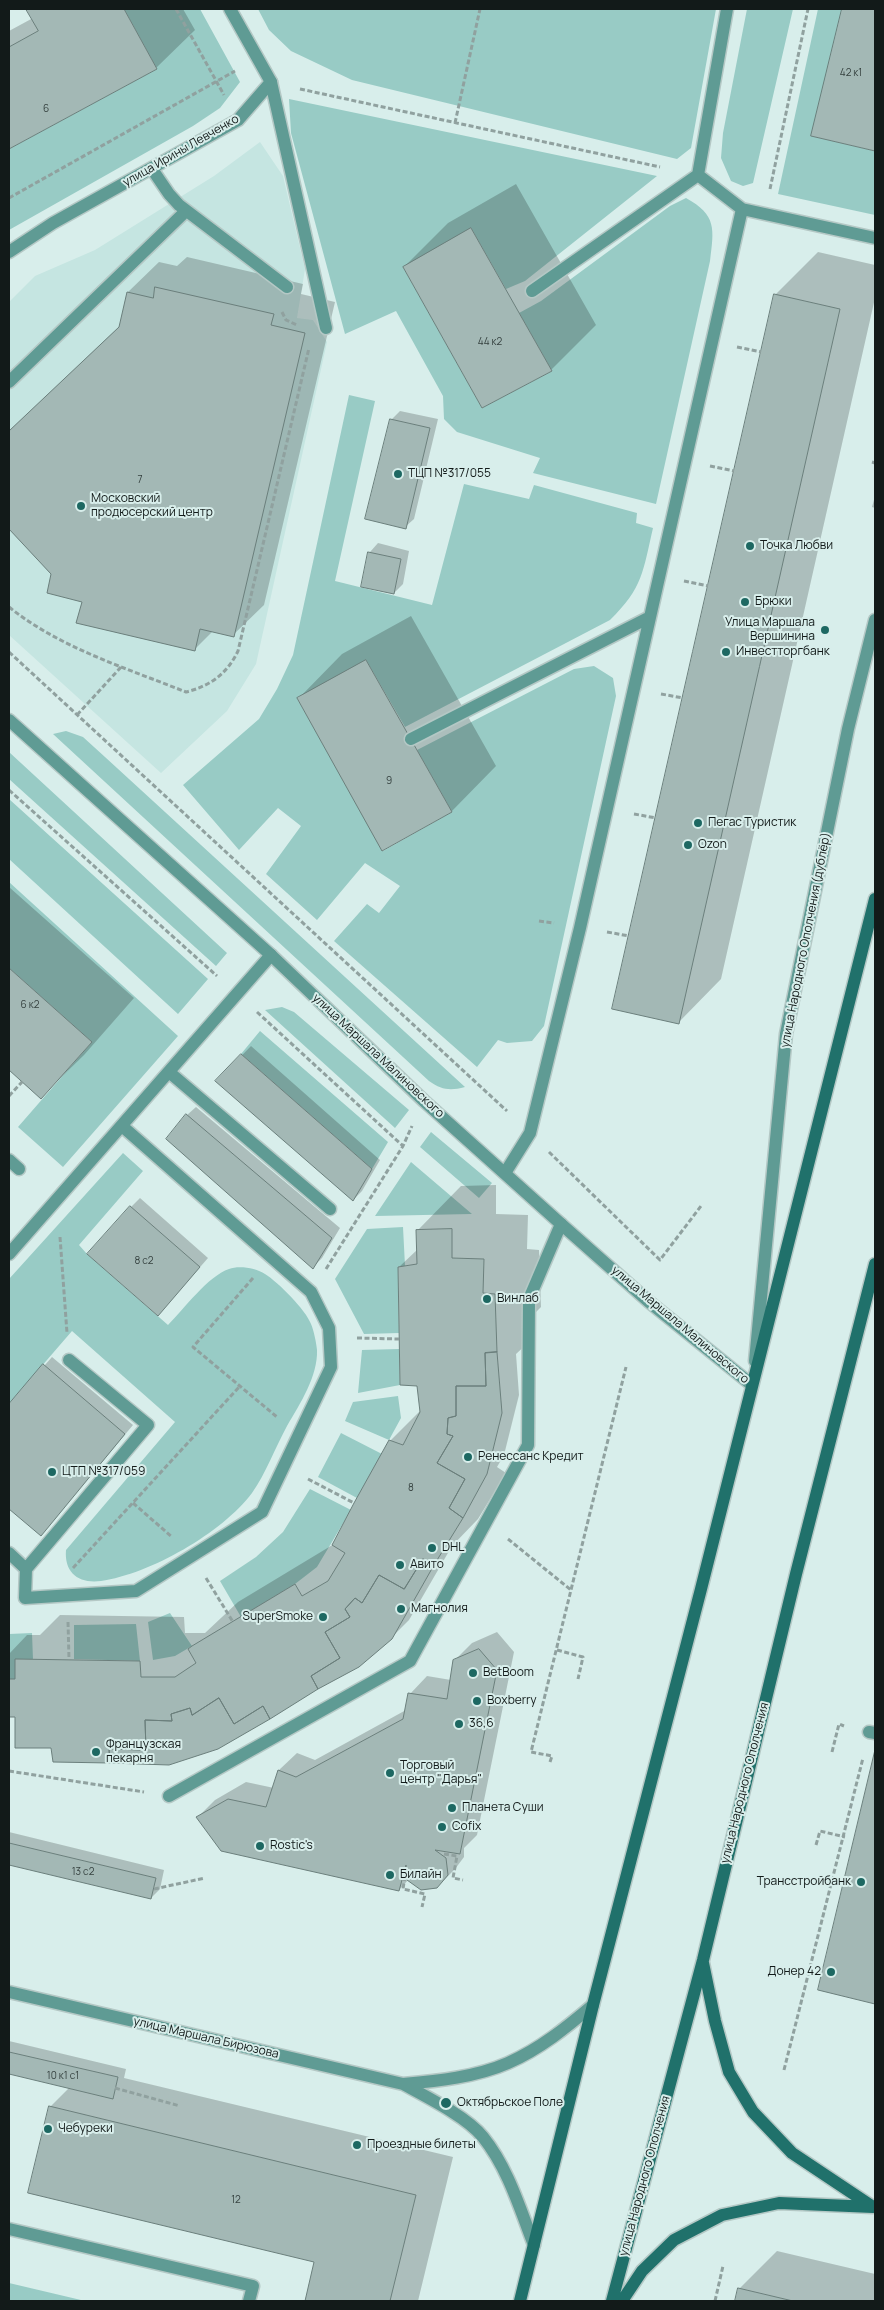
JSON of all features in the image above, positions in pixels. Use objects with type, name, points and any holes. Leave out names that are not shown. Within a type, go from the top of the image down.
[{"type":"main road","points":[[520,2301],[593,2005],[875,899]]},
{"type":"main road","name":"улица Народного Ополчения","points":[[612,2301],[703,1960],[796,1574],[875,1264]]},
{"type":"main road","points":[[703,1960],[715,2021],[729,2072],[753,2112],[792,2154],[874,2207]]},
{"type":"main road","points":[[622,2301],[642,2271],[674,2240],[722,2214],[779,2203],[874,2207]]},
{"type":"street","points":[[230,9],[271,82],[326,328]]},
{"type":"street","points":[[532,291],[698,175],[727,9]]},
{"type":"street","name":"улица Ирины Левченко","points":[[9,252],[54,223],[238,120],[271,82]]},
{"type":"street","points":[[152,169],[168,194],[186,211],[287,287]]},
{"type":"street","points":[[698,175],[742,209],[875,238]]},
{"type":"street","points":[[505,1173],[530,1133],[650,617],[742,209]]},
{"type":"street","points":[[9,382],[186,211]]},
{"type":"street","points":[[411,739],[650,617]]},
{"type":"street","name":"улица Народного Ополчения (дублёр)","points":[[752,1385],[786,1034],[848,729],[875,620]]},
{"type":"street","name":"улица Маршала Малиновского","points":[[9,720],[271,955],[424,1100],[648,1302],[752,1385]]},
{"type":"street","points":[[9,1254],[271,955]]},
{"type":"street","points":[[169,1072],[330,1209]]},
{"type":"street","points":[[69,1360],[148,1425],[26,1568],[25,1598],[136,1592],[262,1512],[331,1367],[329,1328],[311,1292],[122,1126]]},
{"type":"street","points":[[9,1160],[19,1169]]},
{"type":"street","points":[[169,1796],[410,1661],[528,1445],[529,1299],[561,1224]]},
{"type":"street","points":[[9,1554],[26,1568]]},
{"type":"street","name":"улица Маршала Бирюзова","points":[[9,1992],[403,2084],[443,2105],[483,2136],[510,2183],[534,2245]]},
{"type":"street","name":"улица Маршала Бирюзова","points":[[403,2084],[450,2079],[508,2064],[556,2036],[593,2005]]},
{"type":"street","points":[[9,2229],[253,2286],[249,2301]]},
{"type":"path","points":[[176,9],[238,120]]},
{"type":"path","points":[[455,122],[480,9]]},
{"type":"path","points":[[764,214],[808,9]]},
{"type":"path","points":[[9,198],[257,58]]},
{"type":"path","points":[[271,82],[698,175]]},
{"type":"path","points":[[287,287],[281,311],[282,316],[289,323],[306,327]]},
{"type":"path","points":[[9,607],[45,632],[186,692],[206,686],[216,680],[233,661],[238,651],[310,346]]},
{"type":"path","points":[[9,652],[530,1133],[660,1260],[701,1206]]},
{"type":"path","points":[[77,715],[122,666]]},
{"type":"path","points":[[9,790],[404,1146]]},
{"type":"path","points":[[9,1096],[22,1082]]},
{"type":"path","points":[[311,1292],[404,1146],[424,1100]]},
{"type":"path","points":[[58,1199],[69,1360]]},
{"type":"path","points":[[271,1257],[193,1347],[299,1435]]},
{"type":"path","points":[[356,1338],[399,1340]]},
{"type":"path","points":[[550,1762],[552,1756],[532,1752],[626,1368]]},
{"type":"path","points":[[46,1596],[240,1386]]},
{"type":"path","points":[[306,1478],[354,1503]]},
{"type":"path","points":[[132,1503],[193,1555]]},
{"type":"path","points":[[487,1522],[571,1590]]},
{"type":"path","points":[[206,1578],[233,1622]]},
{"type":"path","points":[[68,1620],[69,1659]]},
{"type":"path","points":[[556,1650],[584,1657],[578,1679]]},
{"type":"path","points":[[784,2070],[872,1733]]},
{"type":"path","points":[[9,1771],[169,1796]]},
{"type":"path","points":[[816,1845],[820,1831],[845,1837]]},
{"type":"path","points":[[444,1854],[457,1856],[453,1878],[463,1880]]},
{"type":"path","points":[[405,1876],[402,1889],[425,1894],[422,1908]]},
{"type":"path","points":[[154,1889],[205,1878]]},
{"type":"path","points":[[115,2088],[180,2106]]},
{"type":"path","points":[[715,2301],[723,2266]]},
{"type":"shaded area","points":[[124,9],[200,9],[240,82],[220,108],[193,126],[9,230],[9,149],[157,69]]},
{"type":"shaded area","points":[[258,9],[716,9],[691,148],[677,159],[352,80],[291,51],[269,30]]},
{"type":"shaded area","points":[[747,9],[793,9],[753,183],[743,186],[731,181],[721,158],[723,133]]},
{"type":"shaded area","points":[[818,9],[842,9],[812,136],[875,151],[875,215],[778,194]]},
{"type":"shaded area","points":[[289,99],[657,176],[525,281],[506,289],[471,228],[403,267],[482,408],[552,371],[519,313],[541,301],[670,206],[686,198],[703,211],[708,217],[712,231],[710,261],[656,504],[533,473],[540,458],[457,432],[444,419],[443,396],[396,311],[345,334],[291,133]]},
{"type":"shaded area","points":[[260,142],[283,176],[305,269],[297,318],[313,320],[327,342],[256,664],[227,711],[161,773],[9,635],[9,302],[35,276],[95,250],[214,176]]},
{"type":"shaded area","points":[[349,395],[375,401],[335,581],[432,605],[464,484],[529,499],[534,485],[637,513],[636,523],[653,528],[640,578],[629,598],[610,620],[405,727],[366,660],[297,698],[383,851],[452,812],[417,750],[574,669],[594,666],[613,678],[616,696],[544,1026],[532,1041],[507,1043],[498,1040],[477,1067],[334,941],[367,904],[379,913],[400,886],[365,863],[317,920],[266,874],[301,826],[278,808],[239,850],[183,785],[259,719],[277,689],[293,655]]},
{"type":"shaded area","points":[[66,731],[83,737],[465,1087],[446,1089],[429,1081],[53,734]]},
{"type":"shaded area","points":[[9,752],[227,953],[216,966],[9,779]]},
{"type":"shaded area","points":[[9,799],[208,979],[178,1014],[9,859]]},
{"type":"shaded area","points":[[9,882],[178,1036],[63,1167],[18,1127],[92,1042],[9,968]]},
{"type":"shaded area","points":[[282,1007],[294,1012],[409,1110],[395,1128],[265,1010]]},
{"type":"shaded area","points":[[260,1031],[388,1142],[372,1169],[241,1054]]},
{"type":"shaded area","points":[[431,1132],[492,1183],[479,1198],[420,1147]]},
{"type":"shaded area","points":[[123,1153],[143,1171],[79,1245],[87,1254],[168,1325],[213,1278],[221,1273],[238,1267],[257,1270],[271,1278],[284,1290],[298,1304],[308,1318],[315,1340],[317,1360],[307,1390],[262,1477],[252,1493],[239,1508],[204,1537],[162,1561],[120,1577],[101,1581],[86,1581],[70,1571],[66,1550],[175,1422],[72,1331],[9,1404],[9,1279]]},
{"type":"shaded area","points":[[411,1162],[472,1214],[375,1216]]},
{"type":"shaded area","points":[[403,1227],[405,1266],[398,1267],[399,1333],[364,1334],[335,1279],[367,1229]]},
{"type":"shaded area","points":[[399,1349],[400,1385],[358,1393],[362,1350]]},
{"type":"shaded area","points":[[398,1396],[401,1418],[389,1440],[345,1421],[353,1402]]},
{"type":"shaded area","points":[[341,1433],[382,1454],[357,1498],[318,1477]]},
{"type":"shaded area","points":[[310,1489],[351,1510],[317,1567],[295,1584],[241,1617],[220,1581],[256,1557],[283,1532]]},
{"type":"shaded area","points":[[170,1613],[192,1646],[175,1656],[153,1660],[148,1622]]},
{"type":"shaded area","points":[[136,1624],[140,1661],[74,1659],[74,1625]]},
{"type":"shaded area","points":[[32,1633],[33,1659],[15,1659],[15,1679],[9,1679],[9,1634]]},
{"type":"shaded area","points":[[9,2283],[81,2300],[9,2301]]},
{"type":"building","points":[[26,9],[124,9],[157,69],[9,149],[9,47],[38,31]]},
{"type":"building","points":[[842,9],[875,9],[875,151],[811,136]]},
{"type":"building","points":[[471,228],[552,371],[482,408],[403,267]]},
{"type":"building","points":[[155,287],[274,314],[271,325],[305,333],[234,637],[200,629],[195,651],[76,623],[82,602],[47,593],[51,574],[9,529],[9,431],[119,327],[127,292],[153,298]]},
{"type":"building","points":[[774,294],[840,309],[679,1024],[612,1009]]},
{"type":"building","name":"ТЦП №317/055","points":[[390,419],[430,428],[406,529],[365,519]]},
{"type":"building","points":[[368,552],[401,559],[394,594],[361,587]]},
{"type":"building","points":[[366,660],[452,812],[382,851],[297,698]]},
{"type":"building","points":[[9,968],[92,1042],[41,1099],[9,1070]]},
{"type":"building","points":[[241,1054],[372,1169],[353,1201],[215,1081]]},
{"type":"building","points":[[186,1114],[332,1238],[313,1269],[166,1139]]},
{"type":"building","points":[[130,1206],[200,1267],[158,1316],[87,1254]]},
{"type":"building","points":[[452,1229],[452,1258],[484,1259],[483,1293],[495,1294],[497,1352],[485,1353],[486,1386],[456,1386],[456,1416],[448,1418],[447,1434],[453,1436],[437,1463],[465,1479],[449,1508],[463,1518],[434,1565],[423,1559],[404,1589],[379,1575],[362,1603],[355,1598],[345,1609],[350,1617],[325,1632],[340,1658],[311,1676],[318,1689],[270,1719],[263,1706],[234,1724],[219,1698],[192,1715],[190,1708],[171,1714],[172,1721],[145,1720],[146,1750],[109,1749],[110,1763],[53,1762],[51,1748],[15,1748],[15,1717],[9,1717],[9,1679],[15,1679],[15,1659],[140,1661],[141,1677],[175,1677],[196,1663],[188,1649],[192,1646],[295,1584],[302,1596],[328,1581],[345,1553],[332,1545],[354,1503],[389,1440],[403,1445],[420,1412],[417,1386],[400,1385],[398,1267],[417,1264],[416,1230]]},
{"type":"building","points":[[497,1352],[502,1413],[487,1474],[463,1518],[449,1508],[465,1479],[437,1463],[453,1436],[447,1434],[448,1418],[456,1416],[456,1386],[486,1386],[485,1353]]},
{"type":"building","name":"ЦТП №317/059","points":[[43,1364],[125,1434],[41,1536],[9,1509],[9,1404]]},
{"type":"building","points":[[423,1559],[434,1565],[392,1639],[359,1667],[318,1689],[311,1676],[340,1658],[325,1632],[350,1617],[345,1609],[355,1598],[362,1603],[379,1575],[404,1589]]},
{"type":"building","name":"Торговый центр \"Дарья\"","points":[[479,1649],[497,1670],[460,1854],[435,1850],[446,1858],[448,1875],[437,1888],[421,1890],[407,1880],[406,1865],[399,1891],[221,1851],[196,1817],[228,1799],[266,1807],[278,1770],[296,1777],[403,1719],[408,1693],[447,1699],[453,1660]]},
{"type":"building","points":[[219,1698],[234,1724],[263,1706],[270,1719],[218,1749],[169,1765],[110,1763],[109,1749],[146,1750],[145,1720],[172,1721],[171,1714],[190,1708],[192,1715]]},
{"type":"building","points":[[875,1750],[875,2004],[818,1990]]},
{"type":"building","points":[[9,1843],[156,1878],[151,1899],[9,1865]]},
{"type":"building","points":[[9,2052],[118,2077],[113,2099],[9,2074]]},
{"type":"building","points":[[49,2106],[416,2195],[390,2301],[305,2301],[314,2262],[28,2193]]},
{"type":"building","points":[[738,2288],[793,2301],[735,2301]]},
{"type":"place","name":"ТЦП №317/055","points":[[398,474]]},
{"type":"place","name":"Московский продюсерский центр","points":[[81,506]]},
{"type":"place","name":"Точка Любви","points":[[750,546]]},
{"type":"place","name":"Брюки","points":[[745,602]]},
{"type":"place","name":"Улица Маршала Вершинина","points":[[825,630]]},
{"type":"place","name":"Инвестторгбанк","points":[[726,652]]},
{"type":"place","name":"Пегас Туристик","points":[[698,823]]},
{"type":"place","name":"Ozon","points":[[688,845]]},
{"type":"place","name":"Винлаб","points":[[487,1299]]},
{"type":"place","name":"Ренессанс Кредит","points":[[468,1457]]},
{"type":"place","name":"ЦТП №317/059","points":[[52,1472]]},
{"type":"place","name":"DHL","points":[[432,1548]]},
{"type":"place","name":"Авито","points":[[400,1565]]},
{"type":"place","name":"Магнолия","points":[[401,1609]]},
{"type":"place","name":"SuperSmoke","points":[[323,1617]]},
{"type":"place","name":"BetBoom","points":[[473,1673]]},
{"type":"place","name":"Boxberry","points":[[477,1701]]},
{"type":"place","name":"36,6","points":[[459,1724]]},
{"type":"place","name":"Французская пекарня","points":[[96,1752]]},
{"type":"place","name":"Торговый центр \"Дарья\"","points":[[390,1773]]},
{"type":"place","name":"Планета Суши","points":[[452,1808]]},
{"type":"place","name":"Cofix","points":[[442,1827]]},
{"type":"place","name":"Rostic's","points":[[260,1846]]},
{"type":"place","name":"Билайн","points":[[390,1875]]},
{"type":"place","name":"Трансстройбанк","points":[[861,1882]]},
{"type":"place","name":"Донер 42","points":[[831,1972]]},
{"type":"place","name":"Октябрьское Поле","points":[[446,2103]]},
{"type":"place","name":"Чебуреки","points":[[48,2129]]},
{"type":"place","name":"Проездные билеты","points":[[357,2145]]}]
